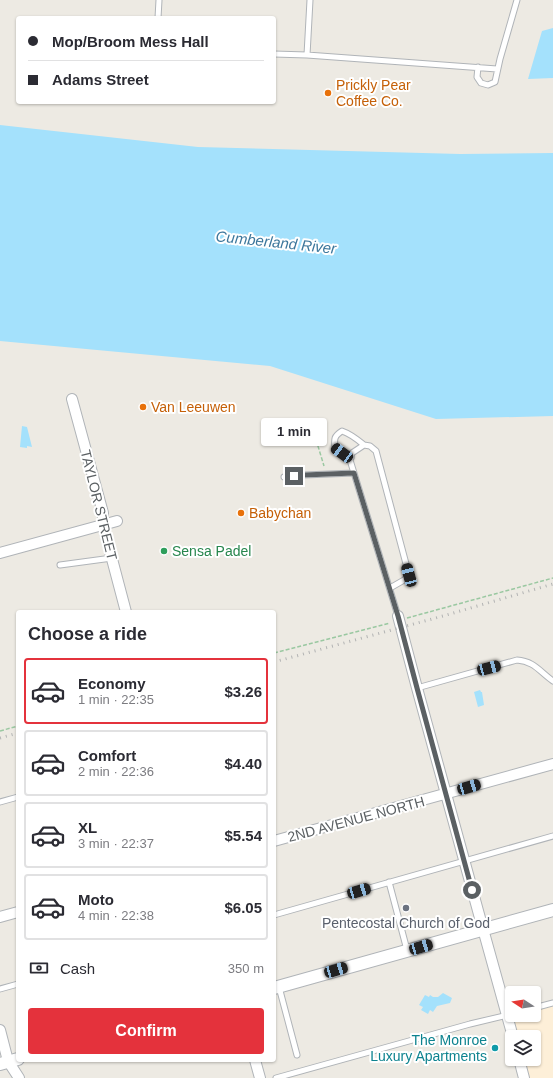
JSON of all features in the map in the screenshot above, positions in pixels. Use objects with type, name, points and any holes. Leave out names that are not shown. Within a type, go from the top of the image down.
[{"type":"street","name":"TAYLOR STREET","points":[[72,399],[103,514],[103,525],[125,610]]},
{"type":"street","points":[[0,553],[117,521]]},
{"type":"street","points":[[399,618],[464,861],[505,999]]},
{"type":"street","name":"2ND AVENUE NORTH","points":[[276,840],[553,764]]},
{"type":"street","points":[[276,987],[553,910]]},
{"type":"street","points":[[0,917],[16,913]]},
{"type":"street","points":[[0,1030],[9,1061],[19,1078]]},
{"type":"street","points":[[256,1062],[260,1078]]},
{"type":"street","points":[[521,1066],[524,1078]]},
{"type":"lane","points":[[158,16],[159,0]]},
{"type":"lane","points":[[307,55],[310,0]]},
{"type":"lane","points":[[478,67],[477,77],[481,83],[488,85],[495,82],[497,69],[517,0]]},
{"type":"lane","points":[[276,54],[497,69]]},
{"type":"lane","points":[[351,458],[335,448],[334,441],[336,434],[342,431],[353,435],[364,445],[370,446],[376,451],[409,575],[404,580],[390,588]]},
{"type":"lane","points":[[364,445],[352,453],[350,460],[399,618]]},
{"type":"lane","points":[[284,477],[354,473]]},
{"type":"lane","points":[[60,565],[112,558]]},
{"type":"lane","points":[[417,688],[517,660],[529,662],[553,681]]},
{"type":"lane","points":[[0,802],[16,798]]},
{"type":"lane","points":[[276,914],[553,836]]},
{"type":"lane","points":[[389,882],[407,950]]},
{"type":"lane","points":[[0,989],[16,985]]},
{"type":"lane","points":[[276,987],[297,1055]]},
{"type":"lane","points":[[541,1006],[553,1003]]},
{"type":"lane","points":[[276,1078],[470,1024],[505,1016]]},
{"type":"path","points":[[287,420],[311,423],[324,466]]},
{"type":"path","points":[[276,652],[399,618],[553,578]]},
{"type":"path","points":[[0,731],[16,727]]},
{"type":"shaded area","points":[[553,1005],[553,1078],[527,1078],[524,1066],[541,1066],[541,1030],[514,1030],[512,1022],[541,1022],[541,1008]]},
{"type":"water","points":[[553,28],[553,78],[528,79],[542,31]]},
{"type":"water","name":"Cumberland River","points":[[0,125],[198,147],[460,154],[553,153],[553,416],[436,419],[270,366],[0,341]]},
{"type":"water","points":[[22,426],[27,427],[32,447],[20,447]]},
{"type":"water","points":[[480,690],[482,692],[484,705],[478,707],[474,692]]},
{"type":"water","points":[[443,993],[452,998],[450,1003],[437,1006],[433,1012],[430,1010],[428,1014],[421,1010],[423,1007],[419,1005],[425,995],[429,997],[430,995],[433,997],[438,997]]},
{"type":"railway","points":[[276,661],[553,584]]},
{"type":"railway","points":[[0,738],[16,734]]},
{"type":"place","name":"Prickly Pear Coffee Co.","points":[[328,93]]},
{"type":"place","name":"Van Leeuwen","points":[[143,407]]},
{"type":"place","name":"Babychan","points":[[241,513]]},
{"type":"place","name":"Sensa Padel","points":[[164,551]]},
{"type":"place","name":"Pentecostal Church of God","points":[[406,908]]},
{"type":"place","name":"The Monroe Luxury Apartments","points":[[495,1048]]},
{"type":"route","points":[[294,476],[354,473],[398,616],[472,890]]}]
